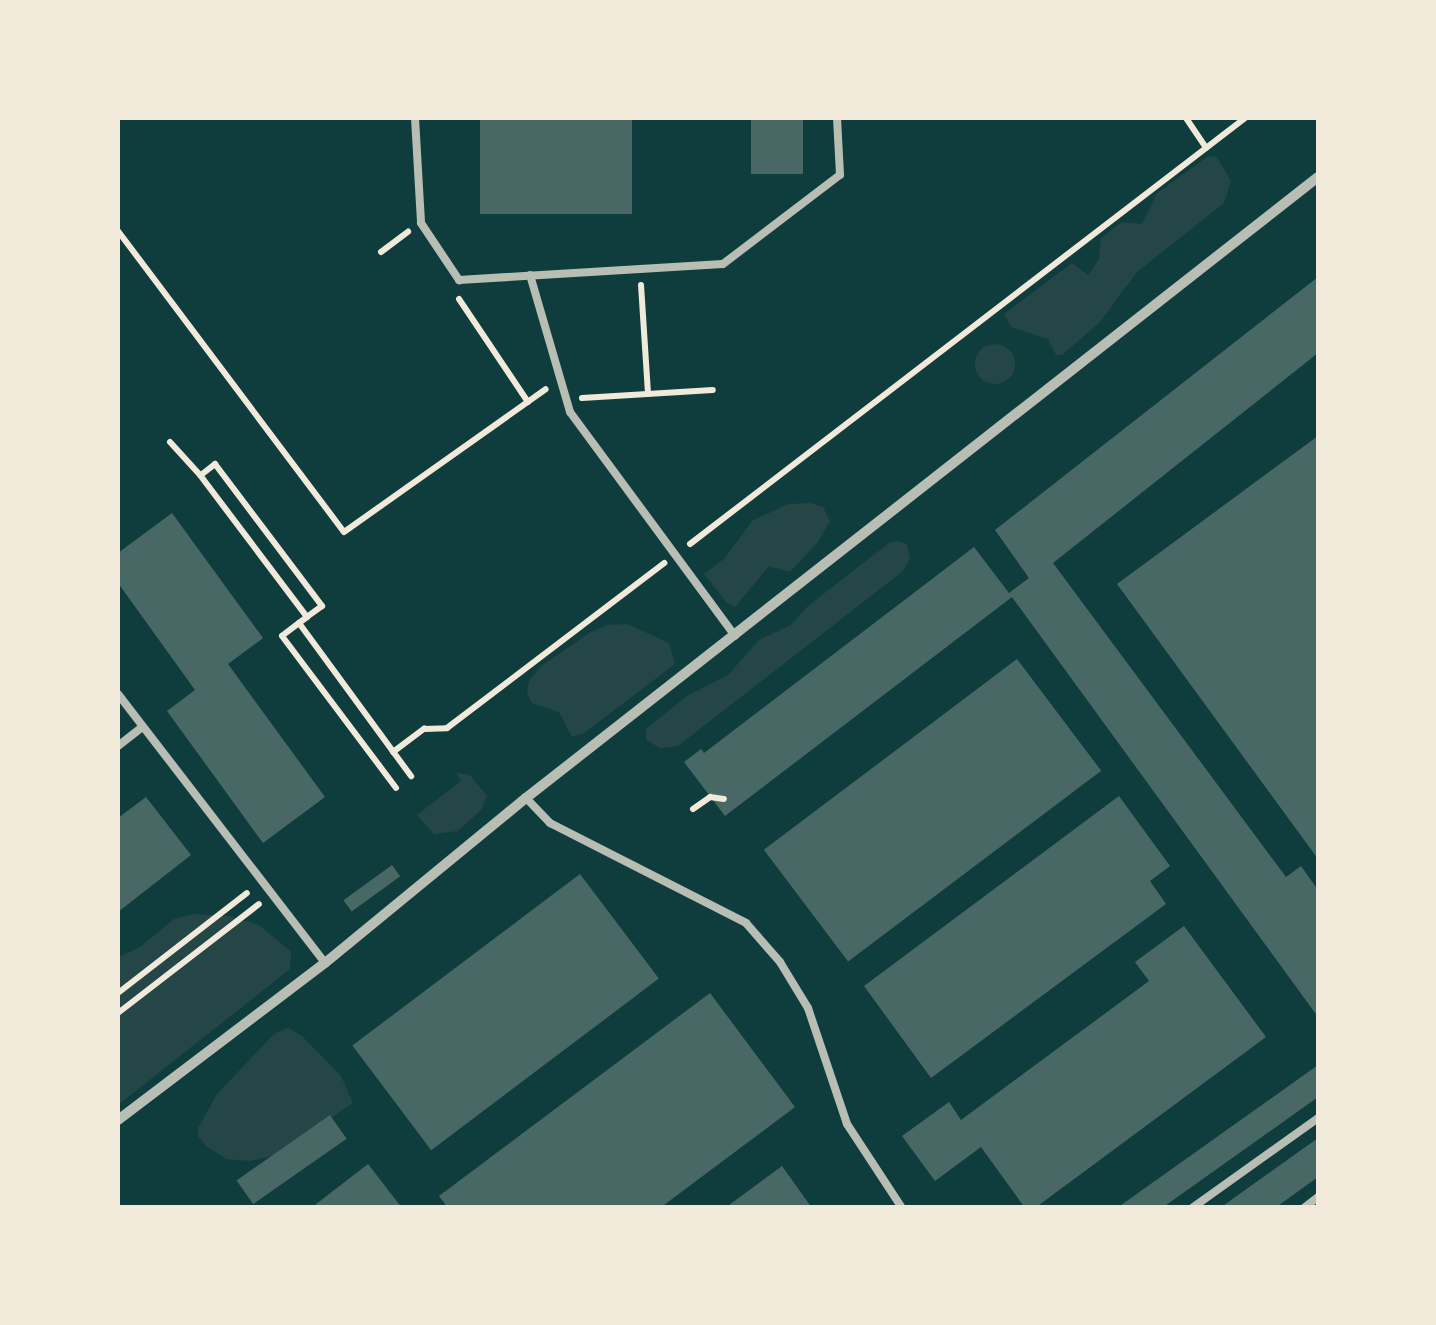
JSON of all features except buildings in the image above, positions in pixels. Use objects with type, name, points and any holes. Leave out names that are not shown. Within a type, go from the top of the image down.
[{"type":"street","points":[[118,1120],[325,964],[526,798],[1318,177]]},
{"type":"lane","points":[[415,118],[421,223],[459,280],[724,264],[840,175],[837,118]]},
{"type":"lane","points":[[530,275],[570,412],[735,636]]},
{"type":"lane","points":[[118,694],[140,729],[325,964]]},
{"type":"lane","points":[[118,746],[140,729]]},
{"type":"lane","points":[[526,798],[550,823],[746,923],[780,962],[808,1008],[846,1124],[902,1208]]},
{"type":"lane","points":[[1192,1208],[1318,1118]]},
{"type":"lane","points":[[1304,1208],[1318,1197]]},
{"type":"path","points":[[1186,118],[1206,148]]},
{"type":"path","points":[[393,752],[424,729],[446,728],[1245,118]]},
{"type":"path","points":[[381,252],[421,223]]},
{"type":"path","points":[[118,231],[344,532],[560,380]]},
{"type":"path","points":[[640,268],[648,394]]},
{"type":"path","points":[[459,280],[457,296],[528,402]]},
{"type":"path","points":[[566,400],[713,390]]},
{"type":"path","points":[[170,442],[200,475],[307,617]]},
{"type":"path","points":[[200,475],[215,464],[322,606],[282,636],[396,788]]},
{"type":"path","points":[[299,624],[411,776]]},
{"type":"path","points":[[694,809],[710,797],[724,800]]},
{"type":"path","points":[[118,992],[262,881]]},
{"type":"path","points":[[118,1013],[272,894]]},
{"type":"shaded area","points":[[1216,156],[1231,181],[1224,203],[1137,272],[1099,323],[1062,355],[1056,355],[1048,339],[1011,327],[1004,314],[1072,263],[1088,275],[1099,259],[1101,238],[1122,222],[1142,224],[1157,193],[1207,157]]},
{"type":"shaded area","points":[[995,344],[1009,350],[1015,364],[1009,378],[995,384],[981,378],[975,364],[981,350]]},
{"type":"shaded area","points":[[788,504],[823,507],[830,521],[818,542],[790,572],[769,566],[735,607],[727,603],[704,574],[725,558],[752,521]]},
{"type":"shaded area","points":[[889,543],[907,544],[910,559],[903,571],[678,746],[660,748],[646,740],[646,729],[687,696],[728,675],[759,640],[791,625],[808,606]]},
{"type":"shaded area","points":[[627,624],[669,643],[675,664],[584,733],[572,737],[559,712],[532,703],[527,692],[529,681],[540,667],[589,633],[607,625]]},
{"type":"shaded area","points":[[456,773],[470,775],[487,796],[481,810],[458,831],[434,834],[417,815],[461,781]]},
{"type":"shaded area","points":[[193,914],[229,916],[259,925],[291,952],[290,969],[118,1105],[118,957],[140,947],[174,919]]},
{"type":"shaded area","points":[[288,1028],[302,1036],[341,1076],[353,1103],[276,1155],[251,1161],[226,1159],[206,1146],[198,1136],[198,1128],[217,1094],[274,1034]]}]
